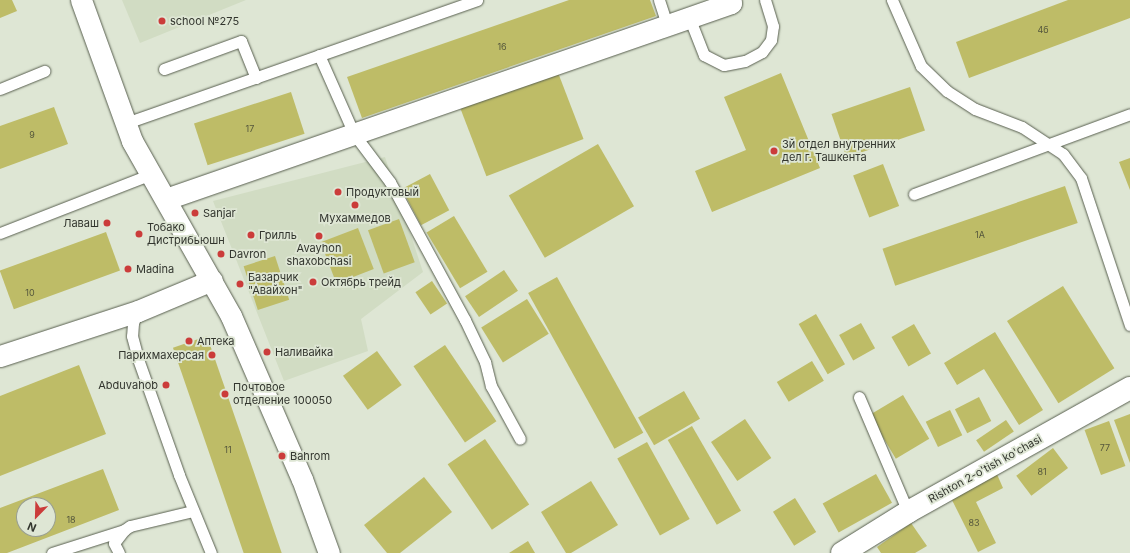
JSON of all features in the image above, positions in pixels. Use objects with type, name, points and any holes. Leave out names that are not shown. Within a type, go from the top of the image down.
[{"type":"street","points":[[81,0],[126,123],[149,175],[166,199],[212,280],[241,338],[302,478],[328,553]]},
{"type":"street","points":[[166,199],[689,18],[734,1]]},
{"type":"street","points":[[0,356],[138,311],[212,280]]},
{"type":"street","name":"Rishton 2-o'tish ko'chasi","points":[[845,552],[908,512],[1130,388]]},
{"type":"lane","points":[[126,123],[477,0]]},
{"type":"lane","points":[[659,0],[667,25]]},
{"type":"lane","points":[[689,18],[704,55],[724,65],[745,61],[762,52],[771,40],[772,26],[765,0]]},
{"type":"lane","points":[[892,0],[921,66],[946,91],[975,109],[1022,127],[1063,154],[1081,178],[1130,325]]},
{"type":"lane","points":[[164,69],[241,41],[256,78]]},
{"type":"lane","points":[[319,55],[354,134],[390,182],[465,320],[485,362],[491,386],[520,439]]},
{"type":"lane","points":[[0,88],[44,71]]},
{"type":"lane","points":[[914,194],[1130,114]]},
{"type":"lane","points":[[0,233],[149,175]]},
{"type":"lane","points":[[138,311],[133,323],[132,336],[138,359],[193,511],[211,553]]},
{"type":"lane","points":[[859,397],[908,512]]},
{"type":"lane","points":[[52,553],[124,530],[193,511]]},
{"type":"lane","points":[[119,553],[114,543],[124,530]]},
{"type":"shaded area","name":"school №275","points":[[122,0],[246,0],[140,43]]},
{"type":"shaded area","name":"Avayhon shaxobchasi","points":[[385,157],[423,272],[361,319],[368,351],[284,381],[213,201]]},
{"type":"building","points":[[0,0],[12,0],[17,11],[0,18]]},
{"type":"building","points":[[569,0],[650,0],[656,16],[362,118],[347,77]]},
{"type":"building","points":[[1068,0],[1130,0],[1130,18],[969,78],[956,42]]},
{"type":"building","points":[[557,70],[584,139],[486,176],[460,107]]},
{"type":"building","points":[[781,73],[820,168],[712,212],[695,171],[746,150],[724,97]]},
{"type":"building","points":[[910,87],[925,130],[846,158],[832,114]]},
{"type":"building","points":[[291,92],[305,134],[208,165],[194,124]]},
{"type":"building","points":[[54,107],[68,144],[0,169],[0,126]]},
{"type":"building","points":[[598,144],[634,206],[545,258],[509,196]]},
{"type":"building","points":[[1130,158],[1130,190],[1119,162]]},
{"type":"building","points":[[883,164],[899,206],[869,217],[853,175]]},
{"type":"building","points":[[430,174],[449,210],[421,225],[402,189]]},
{"type":"building","points":[[1065,186],[1078,223],[895,286],[883,249]]},
{"type":"building","points":[[454,216],[487,272],[460,288],[427,232]]},
{"type":"building","points":[[399,219],[415,262],[384,274],[368,230]]},
{"type":"building","points":[[358,228],[374,269],[336,283],[321,242]]},
{"type":"building","points":[[106,232],[120,271],[14,309],[0,271]]},
{"type":"building","points":[[275,256],[289,300],[258,310],[244,266]]},
{"type":"building","points":[[504,270],[518,291],[479,317],[465,296]]},
{"type":"building","points":[[557,277],[643,433],[614,449],[528,293]]},
{"type":"building","points":[[432,281],[447,303],[431,315],[415,292]]},
{"type":"building","points":[[1063,286],[1114,368],[1058,403],[1007,321]]},
{"type":"building","points":[[527,299],[549,334],[503,362],[481,328]]},
{"type":"building","points":[[816,314],[845,364],[828,374],[799,324]]},
{"type":"building","points":[[861,323],[875,348],[853,360],[839,335]]},
{"type":"building","points":[[914,324],[931,353],[908,366],[891,337]]},
{"type":"building","points":[[995,332],[1043,410],[1019,425],[984,369],[957,385],[944,363]]},
{"type":"building","points":[[207,336],[282,553],[244,553],[173,348]]},
{"type":"building","points":[[445,345],[496,421],[465,443],[413,366]]},
{"type":"building","points":[[377,351],[402,385],[368,410],[343,376]]},
{"type":"building","points":[[812,361],[824,381],[789,402],[777,382]]},
{"type":"building","points":[[79,365],[106,434],[0,476],[0,396]]},
{"type":"building","points":[[684,391],[700,419],[654,445],[638,417]]},
{"type":"building","points":[[903,395],[929,439],[896,459],[870,415]]},
{"type":"building","points":[[979,397],[991,421],[967,433],[955,409]]},
{"type":"building","points":[[950,410],[962,435],[938,447],[926,422]]},
{"type":"building","points":[[1130,414],[1130,463],[1114,420]]},
{"type":"building","points":[[745,419],[771,458],[737,481],[711,442]]},
{"type":"building","points":[[1006,420],[1014,432],[984,452],[976,440]]},
{"type":"building","points":[[1109,421],[1125,466],[1101,475],[1085,430]]},
{"type":"building","points":[[692,426],[741,511],[717,525],[668,440]]},
{"type":"building","points":[[485,439],[529,504],[492,530],[448,464]]},
{"type":"building","points":[[647,442],[690,519],[660,535],[617,458]]},
{"type":"building","points":[[1053,448],[1068,468],[1031,496],[1016,476]]},
{"type":"building","points":[[103,469],[119,510],[56,534],[56,497],[29,497]]},
{"type":"building","points":[[996,472],[1003,488],[976,502],[996,543],[978,552],[950,496]]},
{"type":"building","points":[[876,474],[892,503],[839,532],[823,504]]},
{"type":"building","points":[[424,477],[452,512],[400,553],[387,553],[364,525]]},
{"type":"building","points":[[591,481],[618,525],[571,553],[566,553],[541,512]]},
{"type":"building","points":[[795,498],[816,532],[794,546],[773,512]]},
{"type":"building","points":[[16,502],[16,537],[49,537],[7,553],[0,553],[0,508]]},
{"type":"building","points":[[911,523],[927,546],[915,553],[881,553],[877,547]]},
{"type":"building","points":[[528,541],[535,553],[509,553]]},
{"type":"place","name":"school №275","points":[[162,21]]},
{"type":"place","name":"3й отдел внутренних дел г. Ташкента","points":[[774,151]]},
{"type":"place","name":"Продуктовый","points":[[338,192]]},
{"type":"place","name":"Мухаммедов","points":[[355,205]]},
{"type":"place","name":"Sanjar","points":[[195,213]]},
{"type":"place","name":"Лаваш","points":[[107,223]]},
{"type":"place","name":"Тобако Дистрибьюшн","points":[[139,234]]},
{"type":"place","name":"Грилль","points":[[251,235]]},
{"type":"place","name":"Avayhon shaxobchasi","points":[[319,236]]},
{"type":"place","name":"Davron","points":[[221,254]]},
{"type":"place","name":"Madina","points":[[128,269]]},
{"type":"place","name":"Октябрь трейд","points":[[313,282]]},
{"type":"place","name":"Базарчик \"Авайхон\"","points":[[240,284]]},
{"type":"place","name":"Аптека","points":[[189,341]]},
{"type":"place","name":"Наливайка","points":[[267,352]]},
{"type":"place","name":"Парихмахерсая","points":[[212,355]]},
{"type":"place","name":"Abduvahob","points":[[166,385]]},
{"type":"place","name":"Почтовое отделение 100050","points":[[225,394]]},
{"type":"place","name":"Bahrom","points":[[282,456]]}]
